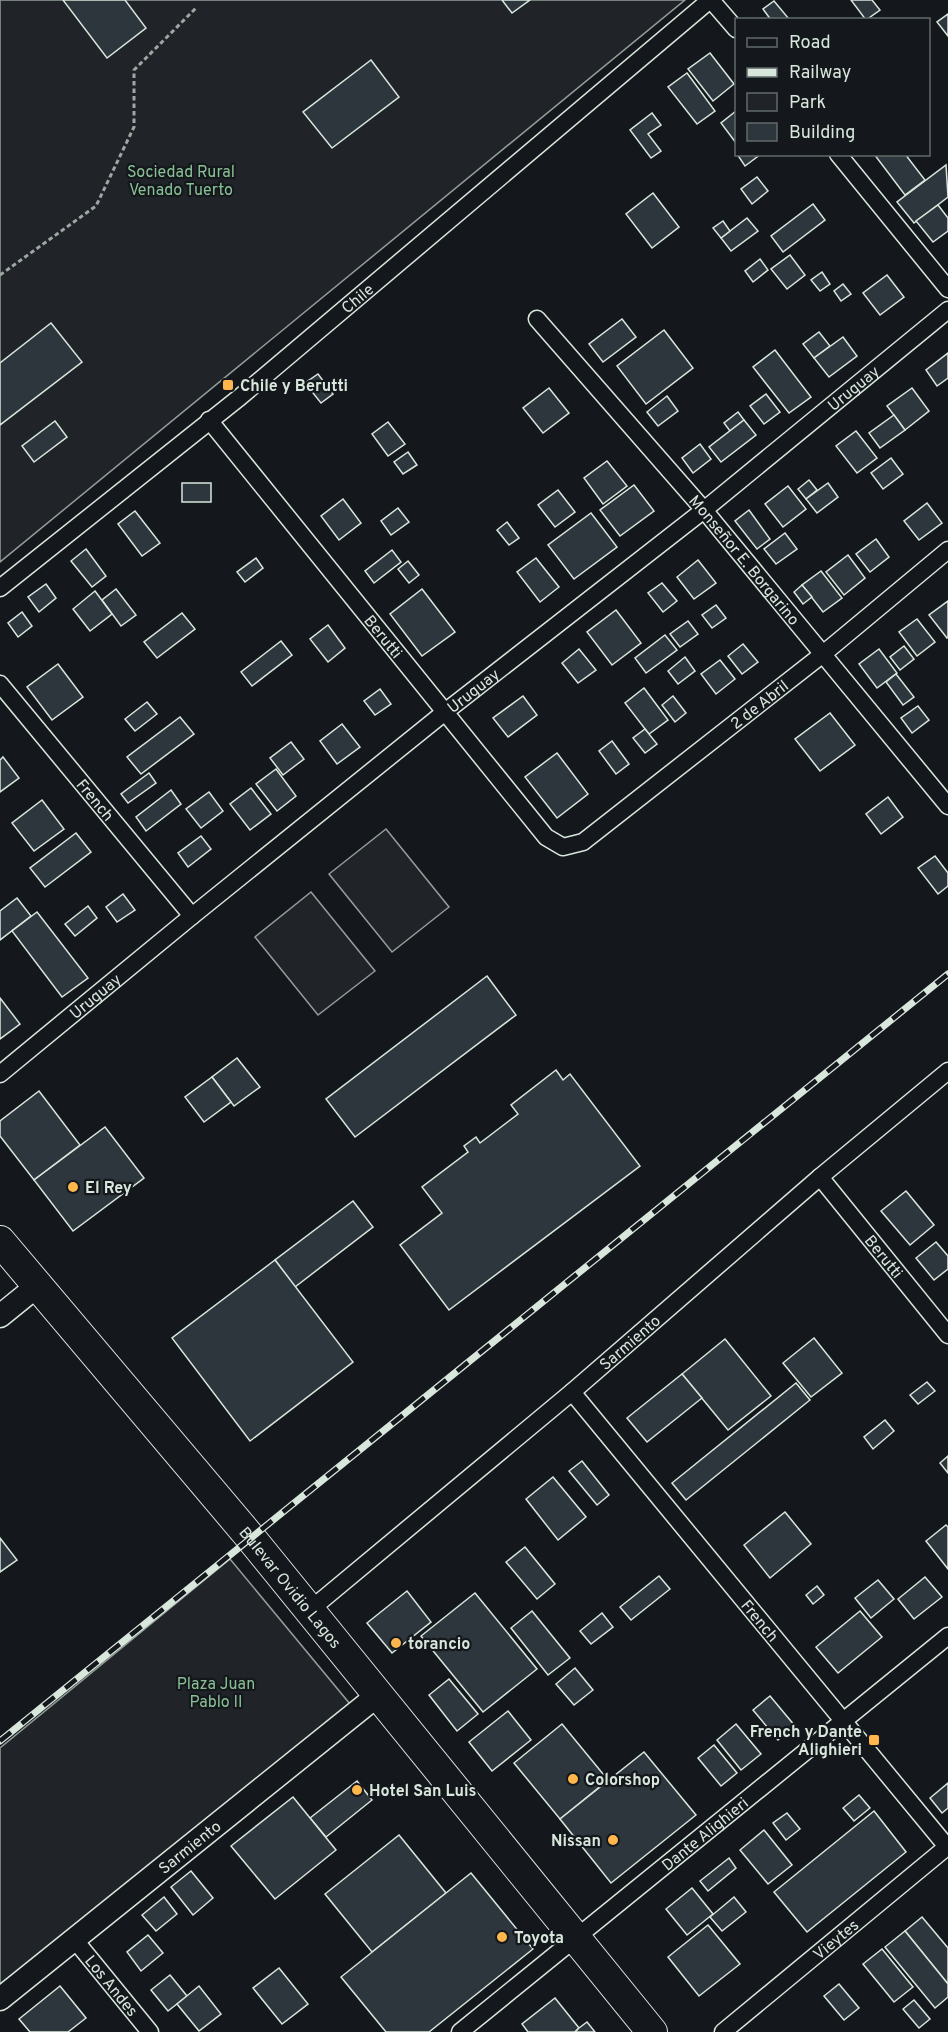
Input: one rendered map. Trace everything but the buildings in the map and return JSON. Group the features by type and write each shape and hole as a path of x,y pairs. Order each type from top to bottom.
{"highway":[{"name":"Bulevar Ovidio Lagos","path":"0,1241 310,1610 652,2032"}],"street":[{"path":"711,0 735,28"},
{"name":"Chile","path":"0,588 210,420 711,0"},
{"path":"840,156 948,289"},
{"name":"Uruguay","path":"0,1074 445,712 704,510 948,310"},
{"name":"Monseñor E. Borgarino","path":"537,319 704,510 948,806"},
{"name":"Berutti","path":"210,420 546,837 563,847"},
{"name":"2 de Abril","path":"563,847 583,842 823,654 948,550"},
{"name":"French","path":"0,684 192,916"},
{"name":"Sarmiento","path":"310,1610 572,1392 820,1177 948,1071"},
{"name":"Berutti","path":"820,1177 948,1335"},
{"path":"0,1316 37,1286"},
{"name":"French","path":"572,1392 948,1847"},
{"name":"Dante Alighieri","path":"460,2032 948,1636"},
{"name":"Sarmiento","path":"0,1999 378,1695"},
{"name":"Vieytes","path":"723,2032 948,1847"},
{"name":"Los Andes","path":"74,1939 150,2032"}],"path":[{"path":"0,275 96,206 134,127 134,70 197,7"}],"green space":[{"name":"Sociedad Rural Venado Tuerto","path":"0,0 685,0 0,562"},
{"path":"386,829 449,907 392,952 329,874"},
{"path":"311,892 375,971 318,1015 255,937"},
{"name":"Plaza Juan Pablo II","path":"230,1559 350,1704 0,1987 0,1748"}],"railway":[{"path":"0,1741 948,974"}],"place":[{"name":"Chile y Berutti","path":"228,385"},
{"name":"El Rey","path":"73,1187"},
{"name":"torancio","path":"396,1643"},
{"name":"French y Dante Alighieri","path":"874,1740"},
{"name":"Colorshop","path":"573,1779"},
{"name":"Hotel San Luis","path":"357,1790"},
{"name":"Nissan","path":"613,1840"},
{"name":"Toyota","path":"502,1937"}]}
